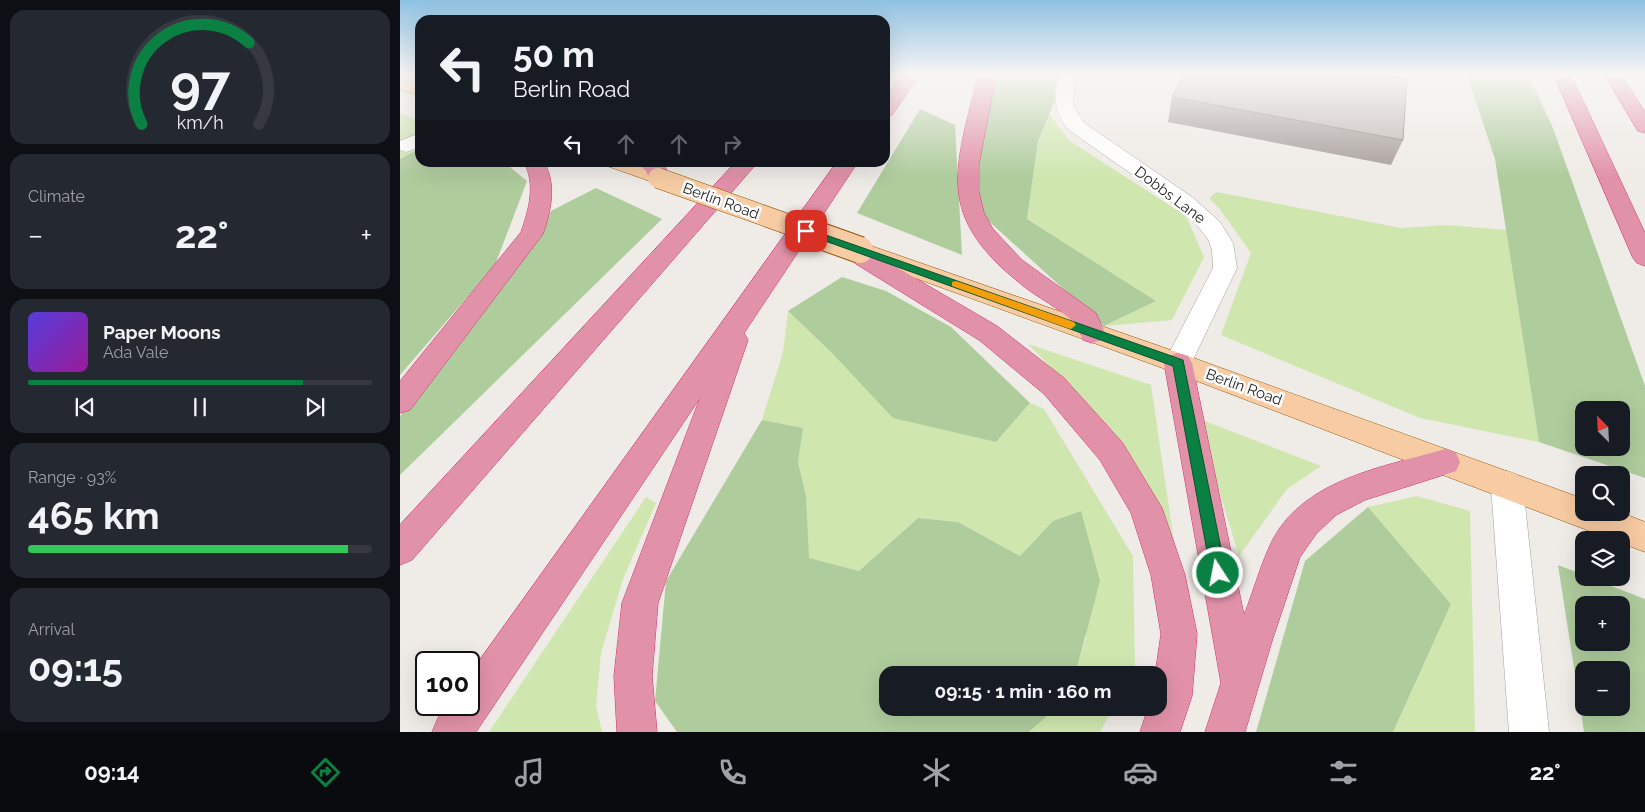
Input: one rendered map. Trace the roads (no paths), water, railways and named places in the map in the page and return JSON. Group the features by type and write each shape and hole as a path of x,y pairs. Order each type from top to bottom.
{"highway":[{"path":"980,109 972,148 968,190 970,206 989,242 1013,266 1087,319 1092,333"},
{"path":"1577,109 1645,258"},
{"path":"1634,109 1645,128"},
{"path":"400,402 532,234 540,209 541,188 535,167"},
{"path":"400,549 743,167"},
{"path":"452,732 844,167"},
{"path":"860,250 864,259 988,333 1054,386 1111,450 1146,508 1168,575 1179,634 1172,696 1160,732"},
{"path":"637,732 633,676 640,603 747,305"},
{"path":"1178,363 1240,688"},
{"path":"1225,732 1253,642 1286,549 1304,523 1325,505 1356,489 1445,462"}],"main road":[{"name":"Berlin Road","path":"638,167 652,170 860,250 1178,363 1645,537"}],"street":[{"name":"Dobbs Lane","path":"1065,109 1070,120 1084,134 1178,197 1207,222 1220,238 1225,252 1225,268 1178,363"},
{"path":"1507,485 1530,732"}]}
